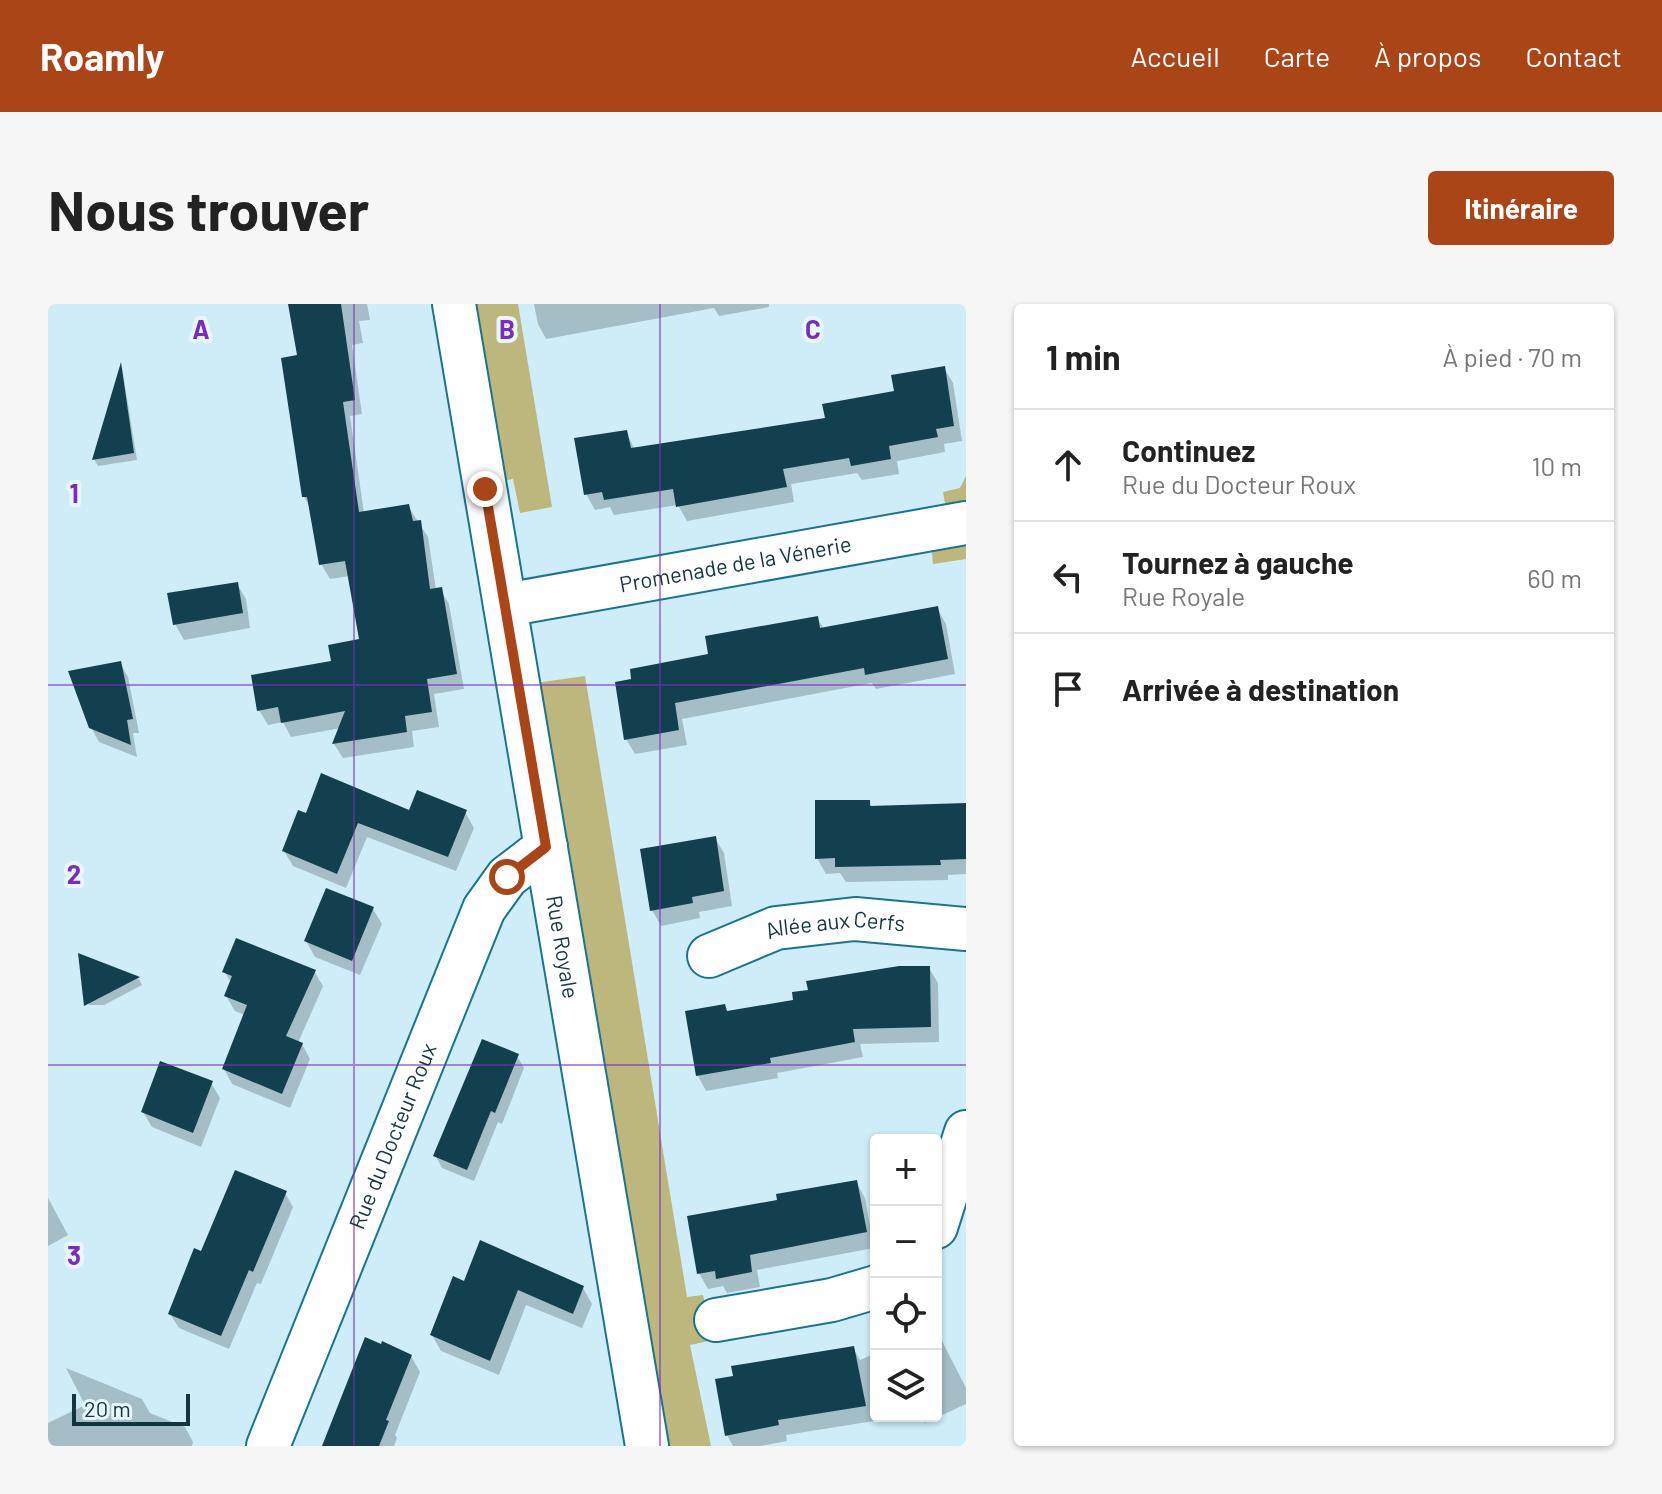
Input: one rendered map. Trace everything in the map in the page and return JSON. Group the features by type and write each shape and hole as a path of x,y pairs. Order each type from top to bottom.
{"street":[{"name":"Rue Royale","path":"454,304 647,1446"},
{"name":"Promenade de la Vénerie","path":"505,605 966,523"},
{"name":"Rue du Docteur Roux","path":"268,1446 484,909 507,877 546,847"},
{"name":"Allée aux Cerfs","path":"709,956 776,928 855,919 966,929"},
{"path":"942,1208 966,1132"},
{"path":"716,1320 832,1300 870,1289"}],"shaded area":[{"path":"469,304 518,304 552,507 520,513 513,479 500,481"},
{"path":"966,476 966,505 946,509 943,492 960,488"},
{"path":"966,542 966,559 933,564 932,553 937,547"},
{"path":"585,676 687,1297 703,1295 713,1340 690,1345 711,1446 665,1446 535,683"}],"building":[{"path":"288,304 341,304 355,400 343,402 359,512 409,504 413,521 421,520 430,589 442,587 457,674 427,679 432,712 405,716 407,732 332,744 345,711 281,723 278,707 257,711 251,675 331,661 328,645 359,639 345,561 319,565 307,497 302,497 281,358 297,355"},
{"path":"121,362 134,453 92,460"},
{"path":"945,366 954,426 936,429 938,437 889,446 891,459 851,466 849,458 783,469 787,487 676,507 673,489 604,500 602,492 584,495 574,438 627,430 631,448 825,418 822,404 894,391 891,375"},
{"path":"238,582 243,613 173,625 167,593"},
{"path":"938,606 948,659 865,675 864,668 675,703 679,730 624,740 615,682 631,679 630,669 708,654 705,636 818,616 820,628"},
{"path":"121,661 133,719 127,720 131,745 89,728 68,671"},
{"path":"321,773 409,810 417,790 467,810 448,857 358,823 337,874 282,851 298,810 306,813"},
{"path":"815,800 870,800 870,806 966,803 966,859 940,860 941,865 835,867 835,858 815,859"},
{"path":"716,836 724,891 692,897 693,903 650,911 640,849"},
{"path":"326,888 374,907 352,961 304,941"},
{"path":"236,938 316,970 286,1036 303,1043 282,1094 222,1069 247,1005 224,996 232,976 222,972"},
{"path":"78,953 140,977 84,1006"},
{"path":"899,966 930,966 931,1027 853,1029 855,1042 770,1058 771,1063 696,1076 685,1011 725,1004 727,1011 793,1000 792,992 808,990 806,981"},
{"path":"482,1039 519,1054 467,1170 433,1156"},
{"path":"160,1061 213,1081 193,1133 141,1112"},
{"path":"235,1170 287,1191 253,1272 249,1270 221,1336 168,1314 194,1248 201,1251"},
{"path":"857,1180 867,1232 750,1255 752,1272 716,1279 715,1271 697,1274 687,1216 777,1200 776,1194"},
{"path":"480,1240 584,1286 573,1314 518,1290 490,1361 430,1335 453,1276 464,1281"},
{"path":"365,1337 412,1355 386,1420 389,1421 379,1446 322,1446"},
{"path":"854,1346 866,1406 778,1420 779,1425 725,1436 715,1379 733,1376 731,1366"}],"route":[{"path":"485,489 546,847 507,877"}]}
